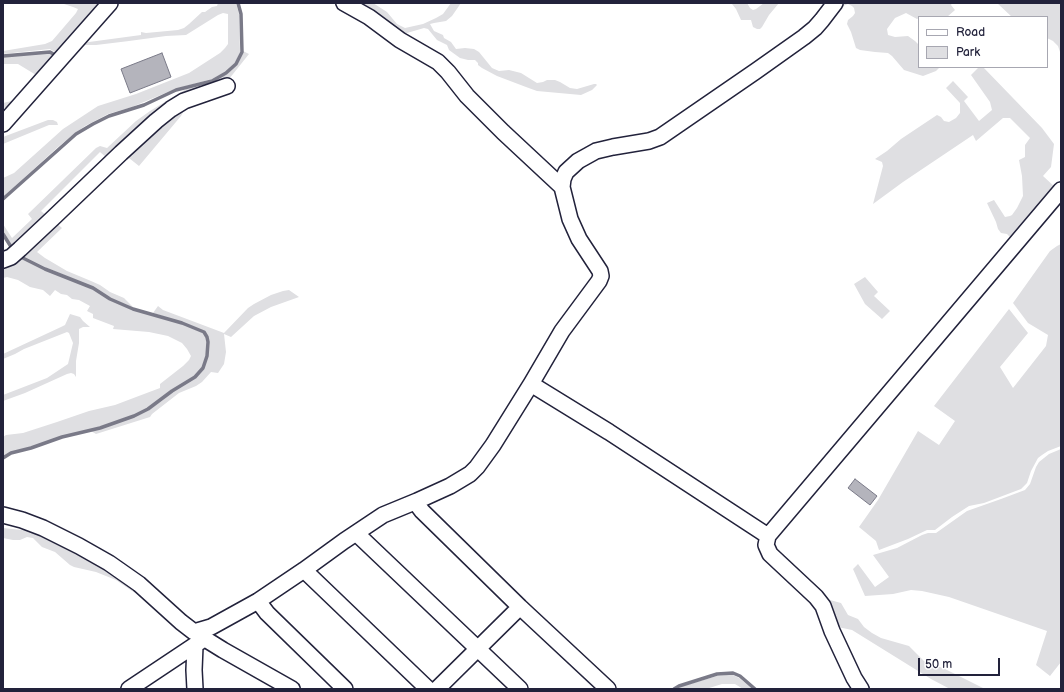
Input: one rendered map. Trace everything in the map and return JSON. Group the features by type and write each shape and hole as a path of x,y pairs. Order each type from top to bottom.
{"street":[{"path":"3,124 110,3"},
{"path":"344,3 369,17 400,40 438,62 503,132 562,187"},
{"path":"129,689 211,628 258,601 369,523 450,486 470,474 493,445 562,331 596,287 601,276 598,266 579,239 570,220 562,187 566,172 578,161 596,151 649,141 660,137 756,71 815,28 836,3"},
{"path":"3,260 11,257 20,249 121,152 171,109 184,102 227,86"},
{"path":"861,689 854,678 832,631 823,606 811,592 770,554 766,545 768,536 1060,190"},
{"path":"531,384 609,432 768,536"},
{"path":"417,502 418,507 422,512 608,689"},
{"path":"3,515 43,528 109,563 139,584 198,639 292,689"},
{"path":"356,533 520,689"},
{"path":"304,570 428,689"},
{"path":"258,601 267,613 345,689"},
{"path":"437,689 520,606"},
{"path":"195,689 194,670 198,639"}],"green space":[{"path":"61,3 105,3 3,121 3,117 12,107 3,108 3,103 16,100 36,75 18,64 3,64 3,57 49,53 56,56 56,53 50,49 3,54 3,51 45,44 52,41 78,9"},
{"path":"113,3 119,3 93,35 86,41 89,42 141,35 141,32 146,33 178,30 184,28 202,12 217,6 218,3 236,3 239,14 240,52 234,65 227,71 212,79 175,89 132,107 108,114 85,126 58,147 3,197 3,178 14,173 63,129 98,106 136,94 189,73 220,53 228,44 228,14 223,13 186,35 85,45 3,133 3,128"},
{"path":"348,3 373,3 387,12 397,24 405,28 423,24 436,18 443,14 451,3 461,3 452,16 446,21 430,24 434,31 443,35 444,38 451,42 456,49 474,49 479,52 492,68 499,71 509,70 521,73 537,83 547,80 555,80 570,88 577,89 594,84 597,85 592,90 581,95 537,91 497,76 482,68 475,60 460,58 449,50 447,45 437,40 428,29 424,28 401,36"},
{"path":"730,3 747,3 753,10 764,3 779,3 769,15 762,27 757,29 753,27 751,20 741,20 736,9"},
{"path":"837,3 952,3 951,5 955,10 948,16 918,16 917,19 906,13 895,18 887,29 888,35 895,37 908,36 918,44 918,68 939,68 936,71 923,76 904,70 888,53 860,50 856,48 847,24 848,20 855,13 854,8 848,4 840,7 807,43 793,55 761,75 741,91 722,101"},
{"path":"997,3 1061,3 1061,55 1058,46 1048,38 1048,16 1011,16"},
{"path":"243,51 249,54 225,84 190,96 108,159 100,152 41,211 48,217 15,250 3,232 3,224 12,238 32,219 28,214 96,148 100,146 107,148 136,121 186,89 212,83 227,74 238,63"},
{"path":"978,68 984,68 1042,128 1054,144 1051,167 1043,176 1056,188 1013,240 1007,234 1001,233 998,229 987,203 994,200 1005,217 1012,215 1023,196 1022,176 1019,160 1025,157 1025,145 1030,138 1010,118 1003,118 976,141 973,135 873,204 883,166 882,162 875,159 901,139 937,115 944,121 949,122 956,118 960,113 960,103 946,88 953,81 968,97 964,101 979,121 992,110 990,102 971,75"},
{"path":"188,103 181,116 139,166 124,154"},
{"path":"48,120 57,122 58,125 49,125 3,144 3,137"},
{"path":"54,221 62,228 37,252 67,271 100,285 110,292 124,298 134,308 111,298 93,287 45,267 19,254"},
{"path":"1061,244 1061,446 1048,451 1038,458 1027,483 1021,489 984,503 969,506 935,530 927,530 879,550 876,541 859,527 878,500 918,431 939,445 955,421 934,406 1009,309 1028,333 1000,367 1013,388 1046,346 1048,335 1028,323 1013,303 1050,251"},
{"path":"18,256 44,269 93,288 110,300 133,310 182,323 203,333 207,342 206,356 202,367 194,377 171,390 148,408 134,415 99,427 11,452 3,457 3,437 6,435 23,433 89,411 115,405 160,388 160,384 183,366 191,356 182,343 168,336 149,332 113,329 114,326 93,318 93,314 87,311 90,306 79,300 72,299 55,290 50,296 43,290 30,287 18,280 7,277 3,278 3,265"},
{"path":"865,277 878,292 874,296 890,311 882,319 865,304 854,284"},
{"path":"289,290 299,297 271,307 254,316 231,337 224,334 226,352 224,364 218,373 211,372 202,382 179,393 150,417 96,434 91,431 134,417 149,410 163,400 172,391 195,378 204,368 208,356 209,342 204,331 153,313 158,306 163,310 224,333 248,308 254,304 271,295"},
{"path":"70,314 80,317 90,327 83,327 79,329 76,377 71,373 67,374 3,401 3,395 47,378 68,364 73,343 69,333 67,332 3,359 3,354 65,325"},
{"path":"1061,449 1061,662 1050,676 1036,665 1047,631 949,597 922,591 911,590 893,594 865,596 853,569 858,564 875,587 889,577 873,555 897,548 922,535 936,533 967,511 1025,490 1030,484 1039,462 1049,454"},
{"path":"27,527 80,551 144,593 132,591 116,580 96,572 74,567 55,552 42,547 33,538 27,537 20,540 13,540 3,538 3,528 22,530"},
{"path":"830,600 841,603 848,615 858,619 864,627 872,633 881,638 909,646 924,661 945,669 985,689 950,689 931,679 852,630 833,626 825,606"},
{"path":"733,675 739,678 753,689 743,689 735,684 722,684 706,689 678,689 680,687 717,676"}],"shaded area":[{"path":"162,53 171,77 130,93 121,69"},
{"path":"855,479 877,496 870,505 848,488"}],"waterway":[{"path":"3,199 76,134 93,124 109,116 144,105 176,90 212,81 226,73 236,64 242,52 241,14 238,3"},
{"path":"3,56 50,52 55,55"},
{"path":"3,234 13,250"},
{"path":"3,458 11,453 31,448 62,437 100,428 134,416 148,409 172,391 195,377 203,368 207,356 208,342 204,332 182,323 133,309 110,299 93,288 45,269 19,256"},
{"path":"674,689 717,674 733,673 740,676 755,689"}]}
